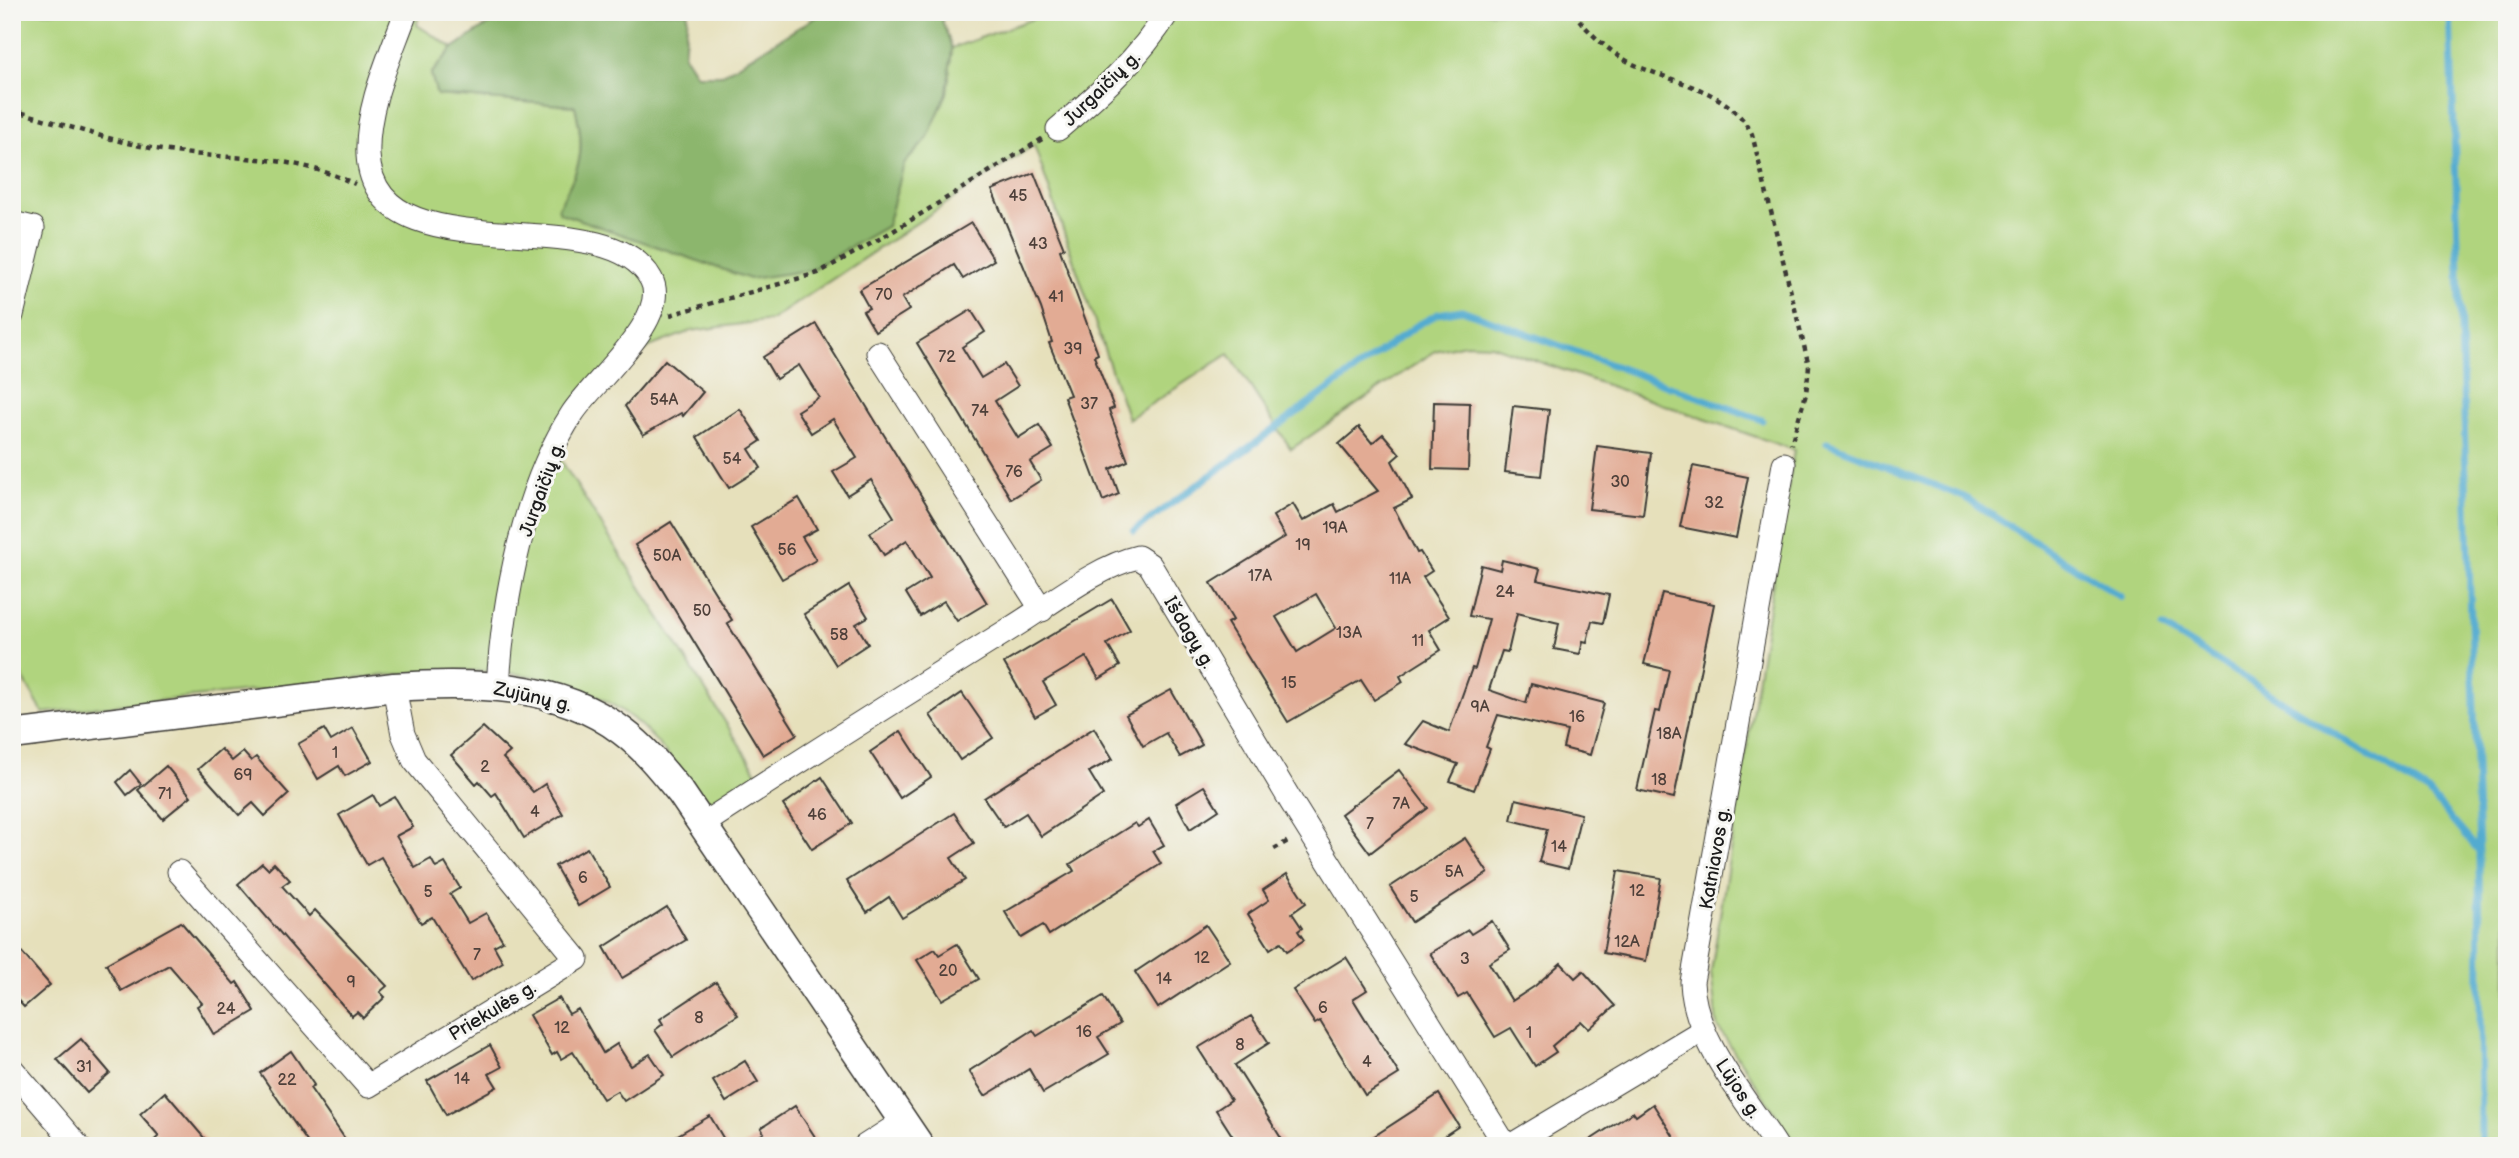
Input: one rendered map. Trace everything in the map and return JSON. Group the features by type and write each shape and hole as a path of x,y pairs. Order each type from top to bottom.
{"main road":[{"name":"Zujūnų g.","path":"12,735 394,687 449,684 498,687 545,695 582,708 621,730 653,758 703,824 920,1146"}],"street":[{"path":"407,12 379,84 368,155 374,180 388,200 402,213 428,222 508,236 578,238 608,247 637,262 651,280 655,298 649,320"},
{"name":"Jurgaičių g.","path":"1058,129 1107,88 1153,35 1167,12"},
{"path":"12,223 33,228 12,315"},
{"name":"Jurgaičių g.","path":"498,687 507,594 549,456 588,390 649,320"},
{"path":"878,353 1042,610"},
{"name":"Katniavos g.","path":"1702,1031 1693,1006 1692,982 1784,464"},
{"name":"Išdagų g.","path":"703,824 833,739 1042,610 1122,561 1138,557 1150,565 1292,803 1508,1146"},
{"name":"Priekulės g.","path":"178,872 368,1086 577,959 414,760 403,734 394,687"},
{"path":"1508,1146 1702,1031"},
{"name":"Lūjos g.","path":"1702,1031 1776,1146"},
{"path":"12,1069 78,1146"},
{"path":"865,1146 904,1121"}],"path":[{"path":"1573,12 1587,30 1628,62 1733,107 1752,134 1809,366 1806,394 1784,464"},
{"path":"12,110 161,150 273,159 307,165 388,200"},
{"path":"649,320 818,273 890,233 1058,129"}],"green space":[{"path":"12,12 419,12 417,25 453,48 431,74 437,95 575,106 581,148 572,181 558,208 887,226 904,164 927,139 947,93 952,48 1052,12 2507,12 2507,1146 1797,1146 1717,1026 1711,972 1794,450 1491,345 1465,344 1435,351 1291,449 1229,354 1128,419 1034,145 771,320 691,331 649,347 609,382 578,418 557,454 761,779 709,815 670,758 635,720 583,690 543,678 499,672 409,673 43,713 12,659"},
{"path":"507,12 688,12 684,55 697,75 721,75 824,12 939,12 952,48 947,93 927,139 904,164 887,226 810,270 750,279 560,213 558,208 572,181 581,148 575,106 437,95 431,74 453,48"}],"building":[{"path":"1034,173 1064,248 1060,250 1098,354 1094,356 1114,408 1109,410 1128,461 1110,469 1119,494 1103,501 1064,397 1070,395 1049,343 1052,342 1041,308 992,190"},
{"path":"971,223 994,260 963,279 954,265 902,298 909,310 875,331 863,311 869,308 859,290"},
{"path":"971,310 985,332 962,347 981,378 1004,364 1018,386 995,401 1018,438 1039,425 1053,448 1030,462 1041,480 1011,499 917,343"},
{"path":"816,324 987,603 957,621 944,601 920,616 906,593 930,578 907,540 884,555 870,533 894,517 871,480 847,495 833,472 857,458 833,419 811,433 797,411 819,397 799,365 776,379 763,357"},
{"path":"665,360 703,392 683,416 681,413 643,435 625,406"},
{"path":"1434,402 1470,403 1468,470 1432,469"},
{"path":"1513,406 1549,410 1541,476 1505,472"},
{"path":"740,409 761,441 749,449 761,468 729,488 697,437"},
{"path":"1359,427 1372,443 1383,434 1400,454 1392,461 1412,499 1394,508 1417,553 1420,552 1432,571 1423,577 1449,617 1429,630 1441,650 1400,676 1403,682 1374,700 1361,680 1288,722 1227,623 1233,620 1211,583 1285,537 1273,516 1293,504 1303,521 1334,504 1338,512 1378,491 1339,444","holes":["1316,594 1336,628 1297,652 1276,617"]},
{"path":"1597,446 1651,453 1643,515 1589,509"},
{"path":"1693,466 1748,477 1736,538 1680,527"},
{"path":"799,498 817,529 802,537 816,560 782,579 751,527"},
{"path":"671,522 732,620 727,623 797,734 763,755 635,545"},
{"path":"1502,560 1540,569 1537,580 1609,595 1603,623 1592,621 1587,642 1583,641 1580,654 1554,649 1559,623 1517,613 1508,652 1502,651 1489,690 1526,703 1531,684 1604,703 1590,755 1563,748 1567,731 1498,715 1486,747 1490,749 1474,790 1450,781 1458,764 1405,744 1423,721 1449,732 1472,668 1475,669 1489,619 1469,616 1481,565 1500,570"},
{"path":"849,586 868,617 856,624 868,644 836,665 804,614"},
{"path":"1662,593 1714,604 1674,798 1637,790 1655,711 1660,712 1669,670 1644,664"},
{"path":"1112,599 1130,630 1107,644 1120,666 1099,679 1086,657 1043,682 1056,705 1035,717 1004,663"},
{"path":"1171,690 1202,745 1180,757 1166,733 1143,746 1126,715"},
{"path":"962,693 993,738 960,760 930,715"},
{"path":"483,727 510,752 503,758 533,792 545,784 563,814 524,838 496,793 492,796 479,781 476,784 451,755"},
{"path":"353,728 372,761 345,776 339,766 318,779 298,744 324,729 331,741"},
{"path":"1094,728 1113,759 1089,772 1103,795 1041,836 1026,813 1004,827 984,798"},
{"path":"901,731 931,777 900,798 870,752"},
{"path":"221,749 232,761 243,752 251,761 256,757 289,794 265,816 253,803 239,815 198,769"},
{"path":"166,766 191,796 163,819 138,790"},
{"path":"130,770 141,784 127,795 117,782"},
{"path":"1399,770 1428,808 1370,853 1341,814"},
{"path":"822,777 852,823 812,849 783,805"},
{"path":"1204,786 1219,810 1190,829 1176,803"},
{"path":"373,795 379,806 395,797 413,827 396,836 415,868 431,859 436,868 445,863 460,888 450,894 468,923 486,913 503,941 494,946 503,962 471,981 432,917 421,923 381,857 367,865 339,815"},
{"path":"1516,799 1581,814 1568,869 1539,862 1547,829 1511,820"},
{"path":"954,813 974,843 951,858 965,880 902,918 889,897 867,912 847,881"},
{"path":"1149,820 1164,845 1153,851 1161,864 1049,935 1043,925 1021,938 1005,912 1074,871 1070,864 1135,823 1138,827"},
{"path":"1465,838 1488,873 1412,922 1390,887"},
{"path":"587,848 610,887 578,906 555,866"},
{"path":"262,863 268,869 274,863 290,880 282,886 309,916 315,910 387,986 380,992 385,997 363,1018 357,1012 352,1016 238,884"},
{"path":"1618,871 1661,878 1646,961 1603,953"},
{"path":"1287,874 1306,903 1292,913 1302,928 1298,931 1304,940 1287,951 1281,942 1270,949 1248,914 1269,900 1263,890"},
{"path":"667,907 686,940 622,978 604,947"},
{"path":"1492,921 1510,950 1489,963 1512,1001 1535,986 1561,963 1575,978 1583,971 1615,1006 1589,1029 1581,1021 1552,1046 1556,1052 1535,1066 1511,1028 1495,1037 1467,993 1458,998 1430,953 1468,930 1471,934"},
{"path":"181,922 234,984 237,982 255,1011 214,1035 197,1006 202,1003 169,965 121,991 106,964"},
{"path":"1206,925 1230,961 1158,1008 1135,972"},
{"path":"12,941 50,985 24,1007 12,994"},
{"path":"957,944 979,979 942,1000 917,960 935,949 939,955"},
{"path":"1346,957 1367,990 1353,999 1399,1074 1365,1095 1320,1021 1315,1024 1293,990"},
{"path":"716,982 738,1015 673,1057 655,1030 663,1024 660,1019"},
{"path":"1103,996 1120,1024 1098,1037 1109,1054 1043,1093 1029,1069 985,1096 969,1071 1033,1030 1037,1036"},
{"path":"559,998 569,1014 578,1009 603,1053 617,1044 631,1066 650,1054 664,1075 624,1101 617,1091 603,1099 573,1052 561,1059 557,1052 552,1055 529,1015"},
{"path":"1251,1016 1269,1043 1235,1065 1286,1146 1239,1146 1216,1110 1231,1100 1198,1048"},
{"path":"81,1039 110,1073 87,1093 57,1059"},
{"path":"490,1045 502,1067 489,1074 497,1087 446,1115 427,1081"},
{"path":"291,1051 314,1085 310,1088 350,1146 310,1146 260,1073"},
{"path":"745,1061 758,1082 726,1102 713,1081"},
{"path":"165,1092 211,1146 148,1146 159,1136 140,1114"},
{"path":"1439,1094 1459,1126 1429,1146 1359,1146"},
{"path":"1653,1104 1675,1139 1664,1146 1581,1146 1633,1112 1636,1116"},
{"path":"795,1106 821,1146 743,1146 764,1133 761,1128"},
{"path":"710,1116 728,1146 659,1146"}],"waterway":[{"path":"2450,12 2479,851 2481,1146"},
{"path":"1134,531 1416,326 1438,314 1462,310 1762,420"},
{"path":"1827,443 1964,497 2121,597"},
{"path":"2163,627 2429,793 2479,851"}]}
